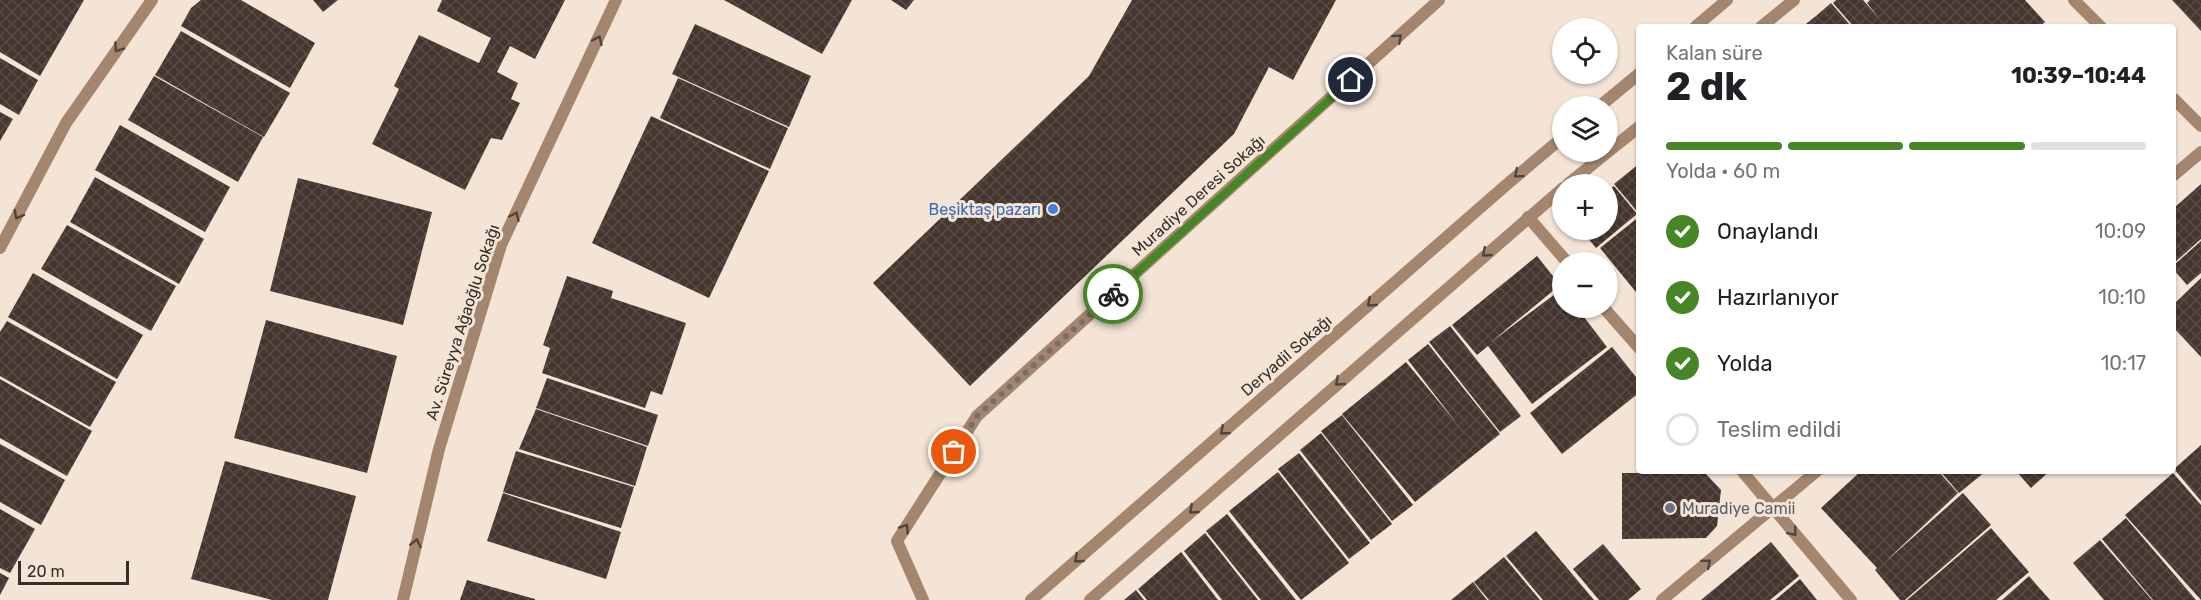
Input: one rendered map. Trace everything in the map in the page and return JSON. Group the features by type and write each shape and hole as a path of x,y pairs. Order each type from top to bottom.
{"street":[{"path":"0,248 66,123 152,0"},
{"name":"Av. Süreyya Ağaoğlu Sokağı","path":"403,600 439,449 501,245 616,0"},
{"name":"Muradiye Deresi Sokağı","path":"923,600 897,541 977,416 1439,0"},
{"path":"1699,24 1727,0"},
{"path":"1765,24 1794,0"},
{"path":"2074,0 2098,24"},
{"path":"1612,96 1636,76"},
{"path":"2176,101 2201,126"},
{"path":"1580,174 1636,129"},
{"name":"Deryadil Sokağı","path":"1031,600 1552,146"},
{"path":"2176,173 2201,152"},
{"path":"1090,600 1552,197"},
{"path":"1528,217 1558,252"},
{"path":"1613,318 1636,344"},
{"path":"1745,474 1851,600"},
{"path":"1662,600 1813,474"}],"building":[{"path":"0,0 84,0 40,76 0,52"},
{"path":"201,0 241,0 315,43 290,88 181,26 191,8"},
{"path":"313,0 338,0 323,12"},
{"path":"442,0 565,0 535,59 510,46 497,72 518,83 511,99 520,103 502,140 491,138 465,190 372,144 399,89 394,86 419,35 479,63 491,38 437,11"},
{"path":"724,0 852,0 822,54"},
{"path":"891,0 914,0 906,10"},
{"name":"Beşiktaş pazarı","path":"1132,0 1336,0 1293,80 1269,67 1234,134 970,386 873,283 1089,76"},
{"path":"1836,0 1863,0 1879,18 1867,3 1870,0 2025,0 2045,22 2043,24 1851,24 1833,3"},
{"path":"2172,0 2201,0 2201,31"},
{"path":"1831,3 1849,24 1806,24"},
{"path":"695,24 811,76 789,127 672,74"},
{"path":"181,31 290,93 264,137 155,75"},
{"path":"0,58 38,80 19,115 0,104"},
{"path":"154,76 263,137 238,182 128,120"},
{"path":"678,78 788,128 770,169 660,118"},
{"path":"0,112 13,119 0,141"},
{"path":"651,116 769,171 709,298 592,243"},
{"path":"120,125 230,187 205,232 95,170"},
{"path":"1636,166 1636,210 1618,189 1618,181"},
{"path":"95,177 204,239 179,284 70,222"},
{"path":"298,178 432,212 403,325 270,291"},
{"path":"2201,184 2201,239 2176,261 2176,206"},
{"path":"1618,191 1636,213 1618,230"},
{"path":"1636,219 1636,292 1618,270 1618,252 1603,252 1600,248 1610,240 1618,240 1618,234"},
{"path":"67,225 176,286 151,331 41,269"},
{"path":"1589,240 1606,240 1596,248"},
{"path":"2201,241 2201,273 2187,285 2176,272 2176,263"},
{"path":"1537,256 1552,275 1552,292 1491,342 1552,296 1552,318 1585,318 1607,347 1532,404 1488,346 1477,355 1452,325"},
{"path":"33,273 143,335 117,379 8,317"},
{"path":"567,276 613,291 611,298 686,323 662,395 651,391 645,408 542,373 550,348 543,345"},
{"path":"2201,278 2201,357 2176,330 2176,302"},
{"path":"266,320 397,356 367,473 234,438"},
{"path":"7,321 116,382 90,427 0,376 0,332"},
{"path":"1450,326 1521,416 1500,432 1429,342"},
{"path":"1428,344 1500,434 1415,502 1342,414 1406,362 1458,425 1408,360"},
{"path":"1612,347 1636,377 1636,395 1562,454 1530,413"},
{"path":"547,378 658,415 648,446 536,408"},
{"path":"0,379 92,431 67,476 0,438"},
{"path":"536,409 647,447 635,486 519,449"},
{"path":"1342,415 1413,505 1392,521 1321,431"},
{"path":"1321,433 1392,524 1371,540 1300,450"},
{"path":"0,444 65,480 41,525 0,502"},
{"path":"2201,445 2201,501 2176,471 2176,467"},
{"path":"516,451 634,487 621,528 503,492"},
{"path":"1299,453 1370,543 1349,559 1278,469"},
{"path":"225,461 356,496 328,600 272,600 191,579"},
{"path":"1278,472 1349,563 1301,600 1229,511"},
{"name":"Muradiye Camii","path":"1622,473 1706,474 1721,490 1717,526 1706,538 1622,539"},
{"path":"1858,474 1941,474 1958,493 1884,563 1963,493 1991,525 1905,600 1900,600 1875,570 1877,568 1821,508"},
{"path":"1943,474 1982,474 1959,493"},
{"path":"2019,474 2047,474 2031,488"},
{"path":"2174,474 2201,505 2201,600 2125,515"},
{"path":"503,493 621,532 606,579 487,541"},
{"path":"0,509 35,529 10,573 0,568"},
{"path":"1227,514 1296,600 1261,600 1206,531"},
{"path":"2126,518 2196,600 2153,600 2102,539"},
{"path":"1991,528 2029,572 1996,600 1907,600"},
{"path":"1536,531 1594,600 1543,600 1506,556"},
{"path":"1205,533 1258,600 1222,600 1184,551"},
{"path":"2100,540 2152,600 2104,600 2073,563"},
{"path":"1771,542 1799,576 1770,600 1701,600"},
{"path":"1603,544 1641,589 1628,600 1599,600 1573,569"},
{"path":"1181,552 1218,600 1147,600 1138,589"},
{"path":"1504,557 1540,600 1489,600 1474,582"},
{"path":"0,573 9,578 0,595"},
{"path":"2029,576 2050,600 2002,600"},
{"path":"1800,579 1817,600 1775,600"},
{"path":"467,580 535,599 535,600 460,600"},
{"path":"1473,582 1487,600 1451,600"},
{"path":"1136,590 1144,600 1124,600"}],"way so far":[{"path":"954,452 977,416 1113,294"}],"place":[{"name":"Beşiktaş pazarı","path":"1053,209"},
{"name":"Muradiye Camii","path":"1670,508"}],"route":[{"path":"1113,294 1351,80"}]}
